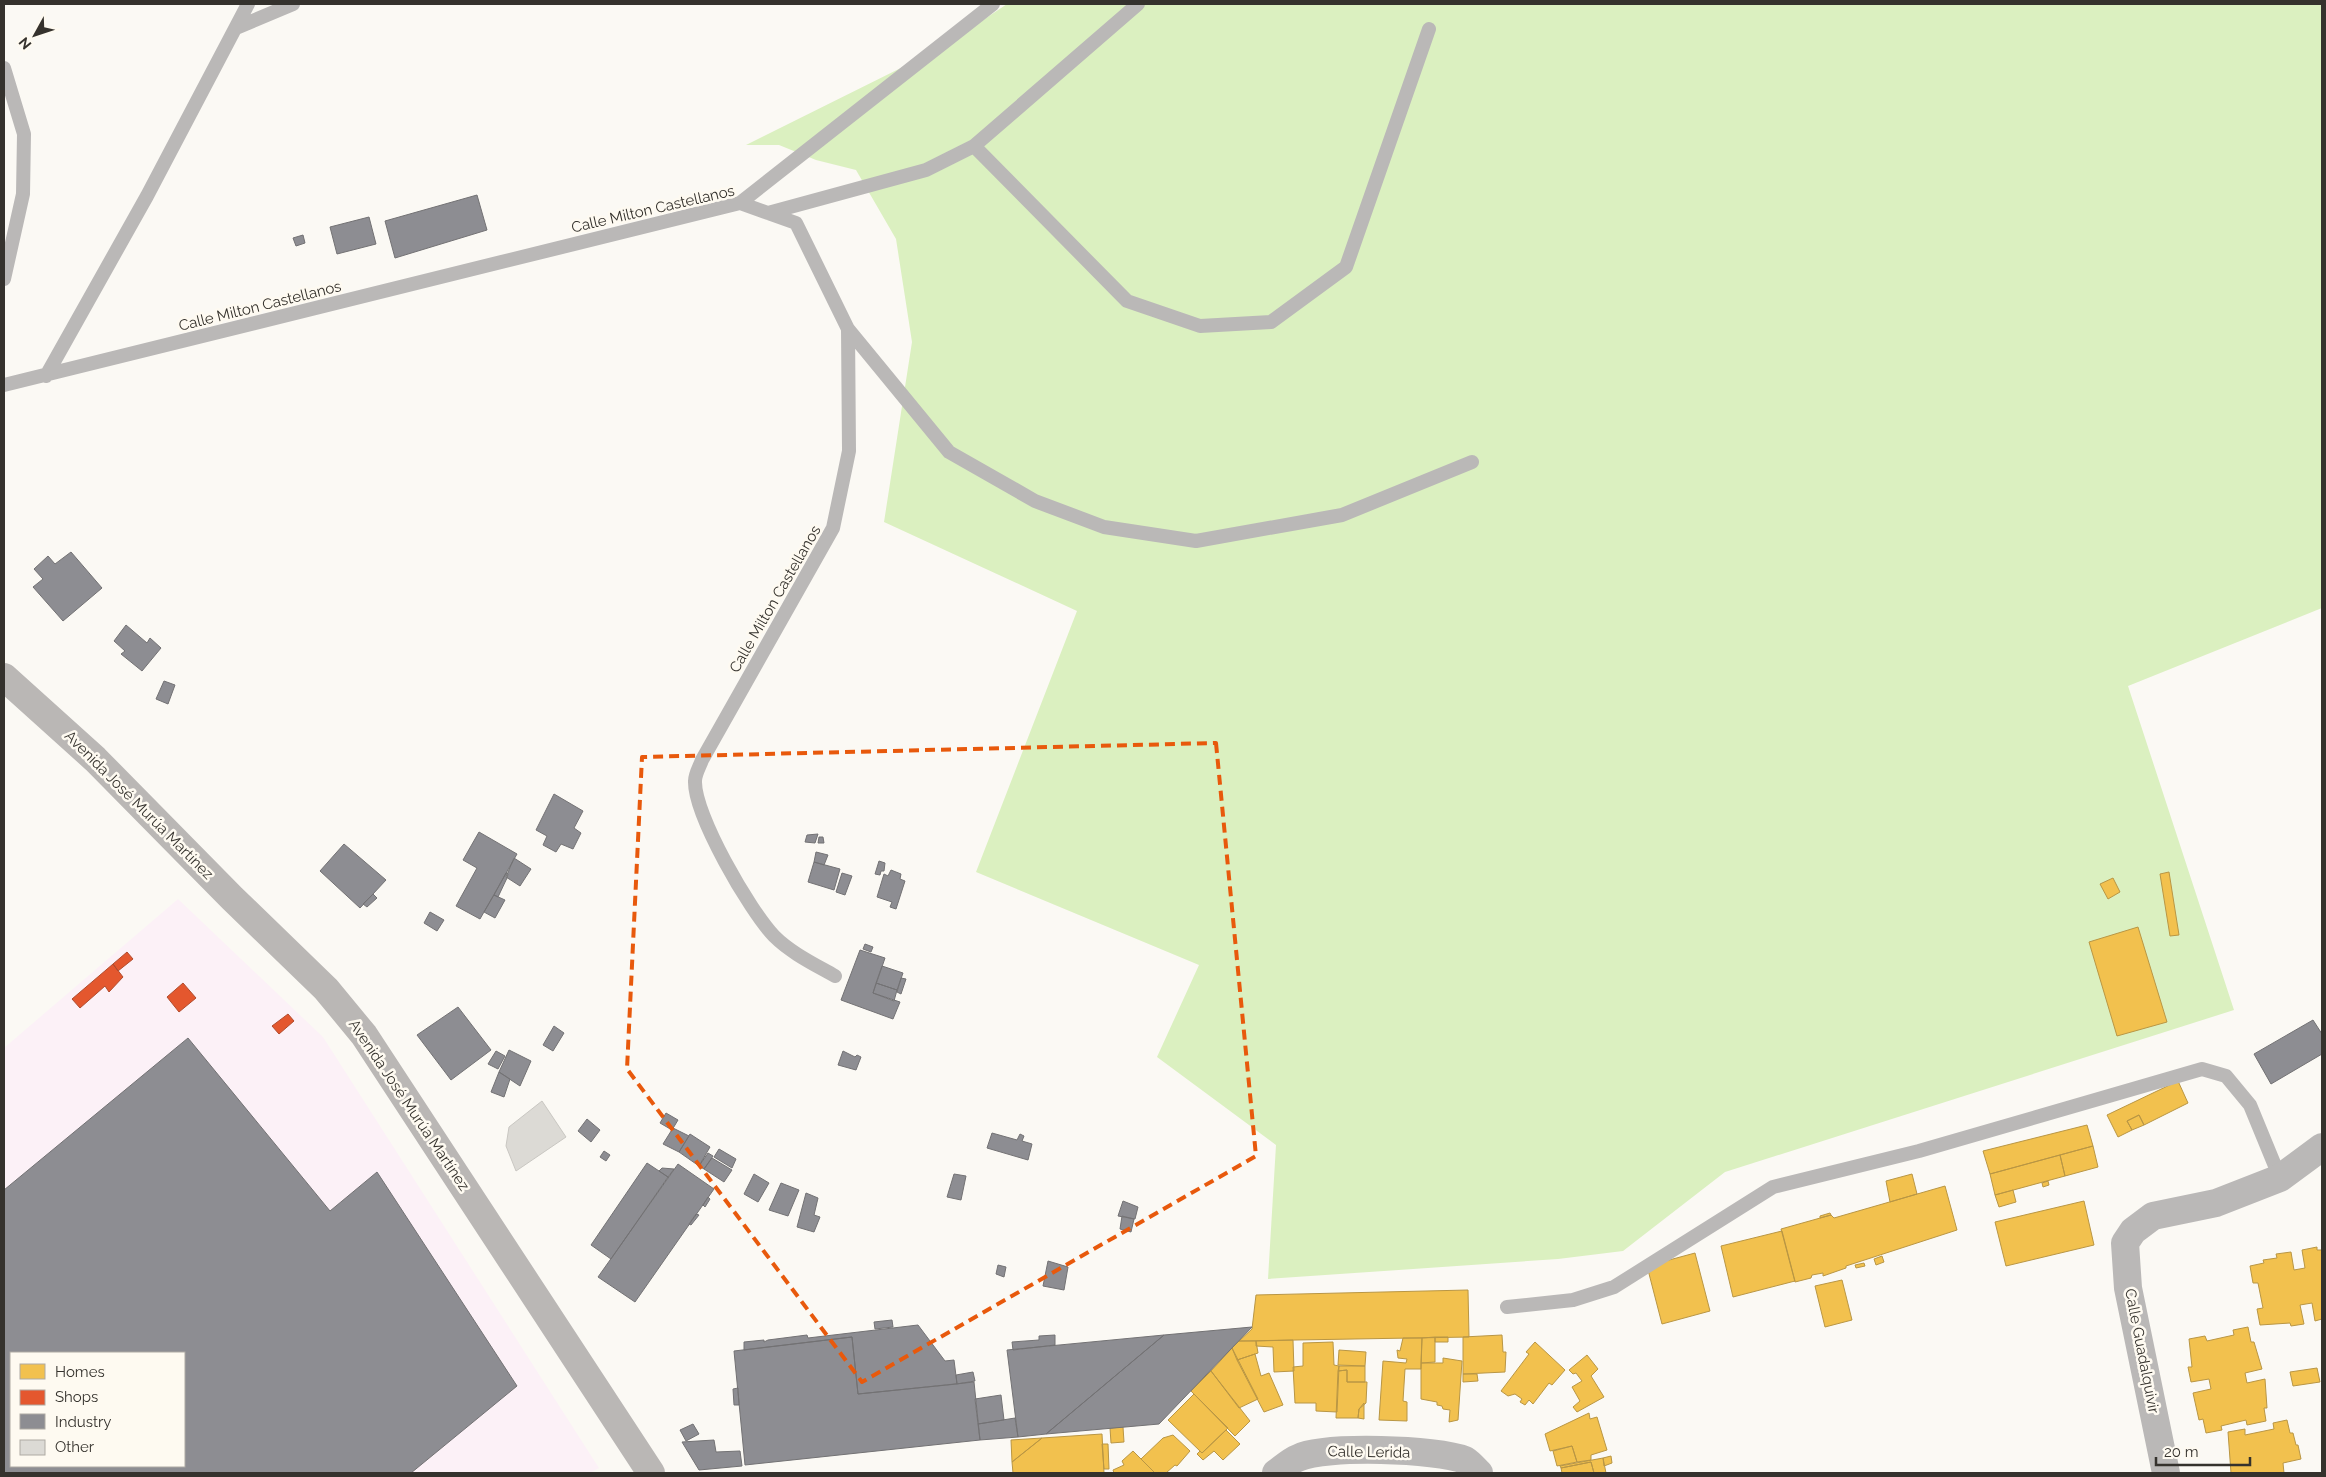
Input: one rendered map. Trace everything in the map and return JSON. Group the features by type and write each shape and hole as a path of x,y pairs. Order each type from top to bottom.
{"main road":[{"name":"Avenida José Murúa Martínez","path":"4,677 96,759 232,898 326,989 358,1027 406,1096 651,1473"}],"street":[{"path":"2280,1178 2322,1146"},
{"name":"Calle Guadalquivir","path":"2166,1473 2128,1288 2125,1243 2133,1231 2153,1216 2216,1203 2280,1178"},
{"name":"Calle Lerida","path":"1276,1473 1298,1458 1322,1452 1399,1451 1449,1456 1473,1467"}],"lane":[{"path":"46,376 147,196 248,4"},
{"path":"236,28 293,4"},
{"path":"740,203 993,4"},
{"path":"768,213 926,170 974,146 1138,4"},
{"path":"974,146 1127,301 1200,326 1271,322 1346,267 1429,29"},
{"path":"4,68 24,134 23,194 4,279"},
{"name":"Calle Milton Castellanos","path":"4,386 740,203 796,223 848,329 849,451 833,528 702,760 695,780 698,802 720,851 755,914 775,938 804,959 835,976"},
{"path":"848,329 949,452 1035,502 1104,527 1196,541 1342,515 1472,462"},
{"path":"1507,1307 1573,1300 1614,1287 1773,1187 1919,1151 2202,1069 2226,1076 2250,1104 2280,1178"}],"highlighted area":[{"path":"1216,743 1256,1156 862,1382 627,1069 642,757"}],"shaded area":[{"path":"178,899 323,1037 599,1468 590,1473 4,1473 4,1048"}],"green space":[{"path":"1007,4 2322,4 2322,608 2128,686 2234,1010 1725,1172 1623,1251 1558,1259 1268,1279 1276,1145 1157,1057 1199,965 976,872 1077,611 884,522 912,342 896,239 856,170 816,160 779,145 746,145 943,47"}],"building: Homes":[{"path":"2169,872 2179,935 2170,936 2160,874"},
{"path":"2113,878 2120,892 2108,899 2100,884"},
{"path":"2138,927 2167,1022 2117,1036 2089,942"},
{"path":"2178,1081 2188,1103 2144,1125 2139,1115 2127,1121 2132,1130 2118,1137 2107,1115"},
{"path":"2139,1115 2144,1125 2132,1130 2127,1121"},
{"path":"2087,1125 2093,1146 1990,1174 1983,1151"},
{"path":"2093,1146 2098,1167 2065,1176 2060,1155"},
{"path":"2060,1155 2065,1176 1995,1195 1990,1174"},
{"path":"1912,1174 1917,1194 1890,1202 1886,1181"},
{"path":"2048,1181 2049,1185 2043,1187 2042,1183"},
{"path":"1945,1186 1957,1230 1846,1266 1846,1268 1823,1276 1823,1273 1812,1275 1811,1278 1795,1282 1781,1229 1831,1215 1834,1218"},
{"path":"2013,1190 2016,1202 1999,1207 1995,1195"},
{"path":"2084,1201 2094,1245 2006,1266 1995,1222"},
{"path":"1830,1213 1831,1215 1820,1218 1820,1216"},
{"path":"1782,1231 1795,1281 1733,1297 1721,1246"},
{"path":"2317,1247 2317,1250 2322,1250 2322,1319 2315,1321 2312,1303 2300,1305 2304,1324 2291,1326 2290,1323 2260,1325 2257,1309 2263,1308 2258,1283 2253,1283 2250,1266 2264,1263 2263,1260 2277,1258 2276,1254 2291,1252 2294,1270 2305,1268 2302,1250"},
{"path":"1695,1253 1710,1311 1662,1324 1647,1266"},
{"path":"1882,1256 1884,1262 1876,1265 1874,1259"},
{"path":"1864,1263 1865,1266 1856,1268 1855,1265"},
{"path":"1842,1280 1852,1320 1825,1327 1815,1286"},
{"path":"1468,1290 1469,1337 1239,1341 1252,1329 1256,1295"},
{"path":"2248,1327 2251,1342 2254,1342 2262,1369 2245,1373 2247,1383 2265,1379 2267,1408 2264,1408 2266,1421 2247,1425 2246,1420 2221,1426 2222,1430 2206,1433 2203,1419 2199,1420 2193,1393 2211,1389 2209,1379 2191,1382 2188,1367 2192,1367 2189,1339 2205,1336 2207,1341 2234,1335 2233,1330"},
{"path":"1502,1335 1503,1352 1506,1352 1505,1372 1463,1374 1463,1337"},
{"path":"1435,1337 1448,1337 1448,1342 1435,1342"},
{"path":"1435,1337 1435,1362 1421,1363 1422,1338"},
{"path":"1403,1338 1422,1338 1421,1369 1405,1369 1403,1401 1407,1402 1407,1421 1379,1420 1383,1361 1406,1363 1407,1359 1398,1358 1397,1350 1400,1351"},
{"path":"1293,1340 1294,1371 1274,1372 1273,1347 1256,1346 1256,1341"},
{"path":"1239,1341 1256,1341 1258,1353 1237,1360 1232,1348"},
{"path":"1333,1342 1334,1365 1339,1366 1337,1412 1316,1411 1316,1403 1295,1403 1293,1367 1303,1366 1303,1343"},
{"path":"1535,1342 1565,1370 1552,1385 1549,1383 1533,1404 1529,1400 1525,1405 1520,1402 1522,1399 1515,1394 1508,1396 1501,1391 1529,1354 1526,1352"},
{"path":"1232,1348 1258,1399 1239,1408 1211,1371"},
{"path":"1339,1350 1366,1352 1365,1366 1338,1365"},
{"path":"1255,1354 1261,1376 1269,1373 1283,1405 1264,1412 1237,1360"},
{"path":"1587,1355 1598,1369 1591,1376 1604,1397 1577,1412 1573,1407 1580,1401 1572,1387 1582,1381 1576,1373 1573,1374 1569,1370"},
{"path":"1443,1358 1462,1361 1458,1420 1449,1422 1450,1410 1443,1409 1442,1406 1437,1405 1437,1402 1421,1399 1421,1363 1443,1363"},
{"path":"1339,1366 1365,1366 1365,1382 1347,1382 1347,1370 1338,1371"},
{"path":"2317,1368 2320,1382 2293,1386 2290,1372"},
{"path":"1347,1370 1347,1382 1367,1382 1366,1403 1359,1409 1358,1418 1336,1418 1338,1371"},
{"path":"1211,1371 1250,1421 1235,1436 1191,1391"},
{"path":"1463,1374 1477,1374 1478,1381 1463,1382"},
{"path":"1194,1394 1228,1428 1202,1453 1168,1420"},
{"path":"1364,1403 1364,1419 1358,1418 1359,1409"},
{"path":"1589,1413 1590,1419 1597,1417 1607,1450 1591,1455 1591,1460 1577,1462 1572,1446 1550,1451 1545,1434"},
{"path":"2287,1420 2290,1433 2293,1433 2296,1445 2298,1445 2301,1459 2283,1463 2284,1473 2231,1473 2228,1432 2245,1429 2245,1435 2274,1429 2273,1423"},
{"path":"1123,1427 1124,1442 1111,1443 1110,1428"},
{"path":"1226,1430 1240,1444 1223,1460 1214,1451 1203,1460 1197,1454 1200,1451 1202,1453"},
{"path":"1102,1434 1104,1473 1013,1473 1012,1462 1042,1438"},
{"path":"1173,1435 1190,1451 1177,1466 1175,1465 1166,1473 1155,1473 1141,1459 1163,1438"},
{"path":"1042,1438 1012,1462 1011,1440"},
{"path":"1102,1444 1108,1444 1109,1469 1104,1469"},
{"path":"1572,1446 1577,1462 1557,1466 1553,1451"},
{"path":"1133,1451 1155,1473 1114,1473 1113,1470 1124,1465 1122,1461"},
{"path":"1611,1456 1612,1463 1604,1466 1603,1458"},
{"path":"1603,1458 1606,1473 1594,1473 1591,1462 1561,1468 1560,1466"},
{"path":"1591,1462 1594,1473 1562,1473 1561,1468"}],"building: Shops":[{"path":"127,952 133,959 118,971 113,964"},
{"path":"113,964 123,977 109,992 105,986 80,1008 72,999"},
{"path":"183,983 196,998 179,1012 167,997"},
{"path":"288,1014 294,1021 279,1034 272,1026"}],"building: Industry":[{"path":"477,195 487,230 395,258 385,221"},
{"path":"369,217 376,244 337,254 330,227"},
{"path":"303,235 305,243 296,246 293,238"},
{"path":"71,552 102,588 63,621 33,587 43,579 34,569 48,556 55,564"},
{"path":"126,625 147,643 150,638 161,648 142,671 121,654 125,651 114,641"},
{"path":"164,681 175,685 168,704 156,699"},
{"path":"554,794 583,811 574,828 581,833 573,849 561,844 556,852 543,845 547,836 536,830"},
{"path":"479,832 517,854 480,919 456,906 477,868 463,860"},
{"path":"818,834 815,843 805,842 807,835"},
{"path":"819,837 823,837 824,843 818,843"},
{"path":"344,844 386,880 360,908 320,871"},
{"path":"816,852 828,855 824,865 814,862"},
{"path":"514,858 531,869 520,886 506,877"},
{"path":"879,861 885,863 884,871 881,871 880,875 875,874"},
{"path":"814,862 840,869 834,890 808,882"},
{"path":"891,870 901,874 900,879 905,881 896,909 890,907 892,902 877,897 884,874 888,876"},
{"path":"506,873 508,874 507,878 498,897 494,895"},
{"path":"842,873 852,876 845,895 836,892"},
{"path":"373,894 377,898 367,907 363,904"},
{"path":"494,895 505,900 495,918 484,912"},
{"path":"430,912 444,920 437,931 424,923"},
{"path":"865,944 873,947 871,952 863,949"},
{"path":"860,950 885,958 873,993 900,1002 893,1019 841,1000"},
{"path":"882,966 903,973 897,990 876,983"},
{"path":"901,978 906,979 901,994 897,992"},
{"path":"876,983 897,990 894,1001 873,993"},
{"path":"458,1007 491,1050 451,1080 417,1035"},
{"path":"2313,1020 2322,1034 2322,1054 2271,1084 2254,1054"},
{"path":"554,1026 564,1033 553,1051 543,1045"},
{"path":"188,1038 330,1211 377,1172 517,1386 411,1473 4,1473 4,1190"},
{"path":"509,1050 531,1061 520,1086 499,1072"},
{"path":"496,1051 505,1056 498,1069 488,1064"},
{"path":"843,1051 855,1057 857,1055 861,1057 856,1070 838,1065"},
{"path":"499,1072 510,1079 504,1097 491,1092"},
{"path":"666,1113 678,1120 672,1130 660,1123"},
{"path":"587,1119 600,1130 591,1142 578,1131"},
{"path":"673,1128 689,1136 679,1152 663,1144"},
{"path":"992,1133 1017,1140 1020,1134 1024,1136 1022,1141 1032,1144 1028,1160 987,1148"},
{"path":"690,1134 710,1147 699,1166 679,1152"},
{"path":"719,1149 736,1159 732,1168 714,1157"},
{"path":"604,1151 610,1155 606,1161 600,1157"},
{"path":"708,1153 713,1156 704,1169 699,1166"},
{"path":"712,1158 732,1170 724,1182 704,1169"},
{"path":"647,1163 668,1177 611,1259 591,1245"},
{"path":"678,1164 714,1189 635,1302 598,1277"},
{"path":"662,1168 674,1169 668,1177 659,1171"},
{"path":"754,1174 769,1183 758,1202 744,1194"},
{"path":"954,1174 966,1176 961,1200 947,1197"},
{"path":"781,1183 799,1190 788,1216 769,1210"},
{"path":"806,1193 818,1198 814,1215 820,1217 814,1232 797,1227"},
{"path":"708,1197 710,1199 705,1207 703,1205"},
{"path":"1123,1201 1138,1207 1135,1219 1118,1216"},
{"path":"696,1214 699,1215 691,1225 689,1224"},
{"path":"1122,1216 1134,1219 1131,1232 1120,1229"},
{"path":"1048,1261 1068,1267 1064,1290 1043,1286"},
{"path":"998,1265 1006,1267 1004,1277 996,1274"},
{"path":"892,1320 893,1327 875,1329 874,1322"},
{"path":"918,1325 945,1361 954,1360 957,1384 858,1394 852,1337 744,1350 744,1342 764,1340 764,1342 807,1335 808,1338"},
{"path":"1252,1327 1159,1424 1046,1434 1164,1335"},
{"path":"1055,1335 1055,1345 1013,1350 1012,1342 1039,1340 1039,1336"},
{"path":"1164,1335 1046,1434 1018,1437 1007,1350"},
{"path":"852,1337 858,1394 974,1382 980,1440 745,1465 734,1351"},
{"path":"973,1372 975,1381 957,1384 956,1375"},
{"path":"738,1388 739,1405 734,1405 733,1389"},
{"path":"1001,1395 1004,1420 978,1424 975,1399"},
{"path":"1015,1418 1018,1437 980,1440 978,1424"},
{"path":"693,1424 699,1434 686,1441 680,1430"},
{"path":"714,1440 716,1452 740,1451 742,1466 699,1470 682,1442"}],"building: Other":[{"path":"542,1101 566,1137 516,1171 506,1146 509,1127"}]}
